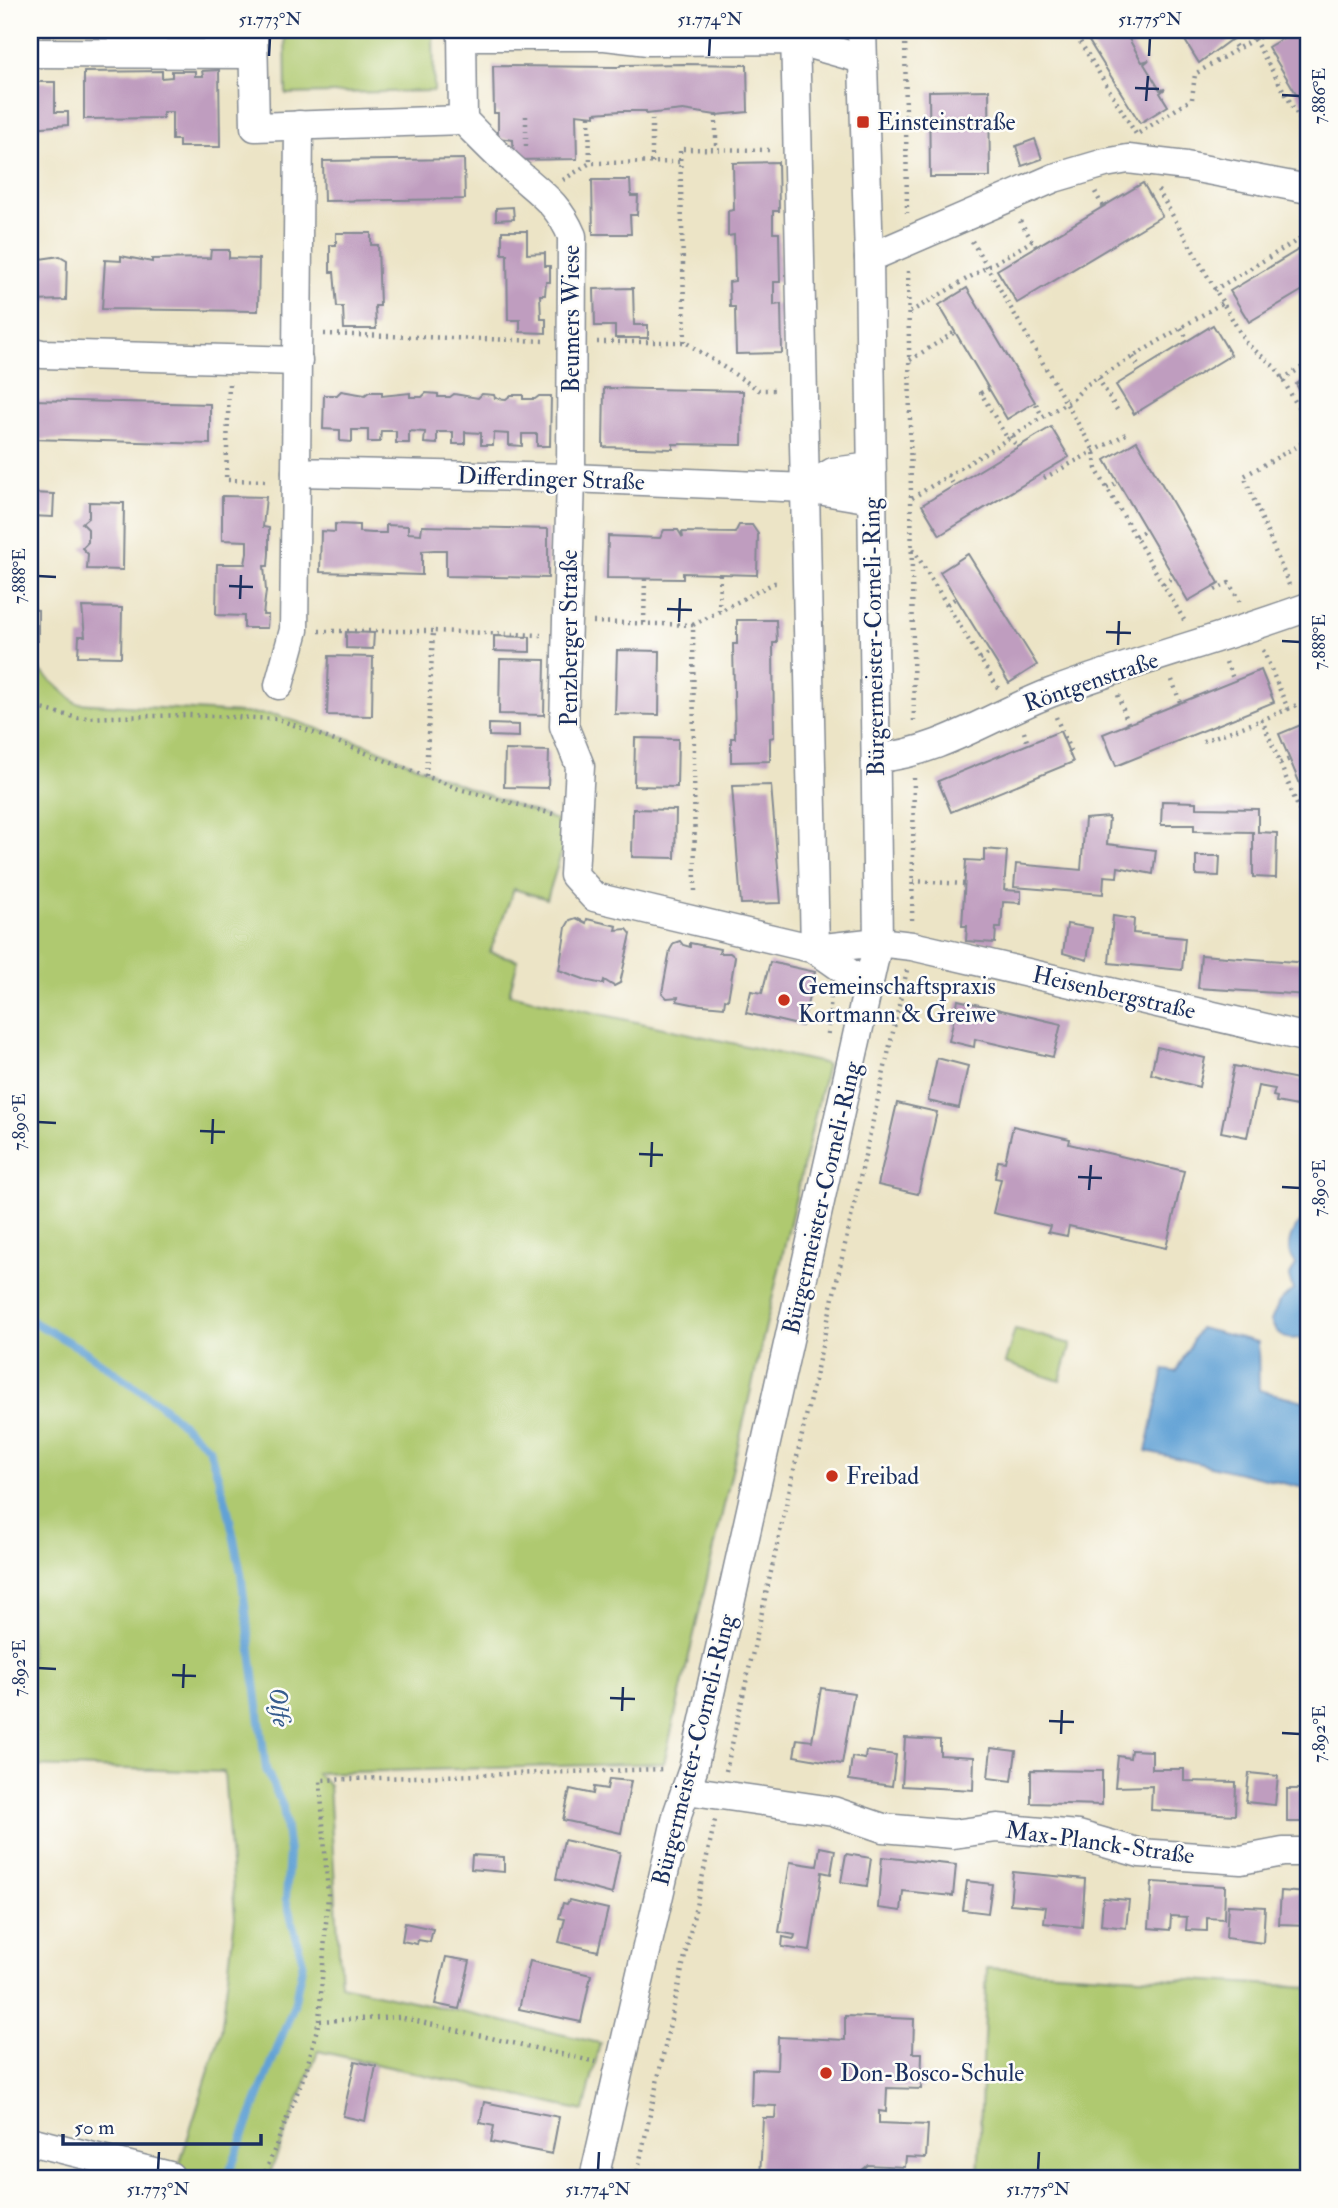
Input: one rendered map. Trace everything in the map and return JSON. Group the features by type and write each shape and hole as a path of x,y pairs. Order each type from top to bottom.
{"street":[{"path":"30,53 253,42 255,127 463,120 462,33 605,36 648,41 795,35 822,30"},
{"name":"Bürgermeister-Corneli-Ring","path":"594,2178 689,1779 877,942 869,257 862,30"},
{"path":"795,35 862,59"},
{"path":"795,35 815,949"},
{"name":"Beumers Wiese","path":"463,120 527,182 548,197 562,213 572,236 571,478"},
{"path":"279,685 295,630 299,125"},
{"path":"869,257 1054,178 1105,163 1138,147 1308,189"},
{"path":"30,351 42,355 298,361"},
{"path":"806,488 833,472 871,467"},
{"name":"Differdinger Straße","path":"296,477 571,478 806,488 872,499"},
{"name":"Penzberger Straße","path":"571,478 565,726 580,766 574,875 594,897 815,949 877,942"},
{"name":"Röntgenstraße","path":"876,758 915,752 1046,695 1304,608"},
{"name":"Heisenbergstraße","path":"877,942 912,946 1308,1038"},
{"name":"Penzberger Straße","path":"815,949 869,987"},
{"name":"Max-Planck-Straße","path":"689,1779 833,1811 883,1828 953,1834 997,1828 1064,1834 1140,1853 1228,1859 1283,1852 1308,1852"},
{"path":"30,2141 170,2176 169,2178"}],"path":[{"path":"1073,30 1115,100 1214,290 1246,343 1276,368 1308,424"},
{"path":"1138,147 1192,99 1195,74 1254,38 1280,30"},
{"path":"1254,38 1308,133"},
{"path":"1231,39 1237,49"},
{"path":"1082,44 1088,40"},
{"path":"1278,80 1286,75"},
{"path":"1115,100 1122,95"},
{"path":"652,113 652,163"},
{"path":"716,115 716,149"},
{"path":"589,116 590,163"},
{"path":"685,342 680,149 798,150"},
{"path":"548,197 575,170 590,163 679,162"},
{"path":"961,219 986,267 1094,451 1096,469 1198,645"},
{"path":"1214,290 1308,234"},
{"path":"910,313 1032,241"},
{"path":"1254,267 1258,274"},
{"path":"911,498 1065,403 1098,378 1222,303"},
{"path":"1181,328 1188,340"},
{"path":"910,360 955,332"},
{"path":"1133,357 1140,369"},
{"path":"229,359 226,480 296,477"},
{"path":"1282,379 1308,364"},
{"path":"1098,378 1119,413"},
{"path":"989,389 981,393 1017,448"},
{"path":"1036,404 1042,416"},
{"path":"1301,412 1308,408"},
{"path":"1044,478 1128,433"},
{"path":"1304,608 1244,476 1308,440"},
{"path":"948,475 954,486"},
{"path":"1107,488 1118,482"},
{"path":"1135,536 1146,530"},
{"path":"912,547 1011,710"},
{"path":"719,611 720,574"},
{"path":"1163,584 1173,577"},
{"path":"644,624 645,579"},
{"path":"295,630 433,631 567,629 644,624 694,625 774,583 807,583"},
{"path":"1214,590 1229,583 1254,627 1287,709"},
{"path":"947,604 956,598"},
{"path":"694,625 695,922"},
{"path":"426,776 433,631"},
{"path":"980,659 990,653"},
{"path":"1046,695 1072,755"},
{"path":"1203,741 1306,701 1308,717"},
{"path":"30,706 78,718 189,715 278,719 426,776 577,822"},
{"path":"1262,720 1308,831"},
{"path":"1280,763 1290,759"},
{"path":"1301,814 1308,811"},
{"path":"913,881 965,884"},
{"path":"827,1041 831,991"},
{"path":"263,2178 306,2071 319,2021 328,1895 320,1780 689,1779"},
{"path":"319,2021 399,2017 658,2077"}],"green space":[{"path":"285,30 433,30 434,91 286,94"},
{"path":"30,667 36,667 76,703 276,715 368,745 458,784 570,825 547,899 514,889 490,952 518,960 509,994 827,1064 664,1763 316,1773 329,1785 341,1985 600,2043 584,2111 318,2051 268,2178 178,2178 178,2169 221,2032 235,1917 224,1772 30,1766"},
{"path":"1015,1329 1071,1344 1060,1381 1005,1363"},
{"path":"987,1968 1308,1987 1308,2178 978,2178"}],"water":[{"path":"1308,1217 1306,1347 1300,1338 1282,1336 1271,1321 1279,1302 1293,1290 1289,1277 1296,1265 1290,1252 1290,1239 1297,1226"},
{"path":"1199,1328 1258,1342 1259,1390 1308,1402 1308,1489 1146,1451 1164,1370 1176,1372"}],"building":[{"path":"1082,30 1124,30 1142,62 1149,60 1144,64 1160,90 1165,89 1160,93 1168,106 1140,123"},
{"path":"1188,30 1252,30 1239,38 1237,35 1199,63 1181,34"},
{"path":"1297,30 1308,45 1308,113 1268,47"},
{"path":"747,65 748,112 716,115 683,110 646,114 646,111 621,111 595,113 595,116 576,114 577,159 514,160 513,140 498,138 498,113 494,113 493,66 619,67"},
{"path":"219,70 220,147 179,147 179,140 172,140 172,112 163,112 163,118 84,119 84,72 162,71 162,78 172,77 172,71 195,71 195,76 203,76 202,71"},
{"path":"30,82 55,82 55,112 68,112 68,125 30,128"},
{"path":"989,90 990,177 930,177 929,91"},
{"path":"1035,139 1042,159 1022,166 1016,146"},
{"path":"464,159 465,199 324,201 323,161"},
{"path":"778,162 779,211 773,211 773,233 779,233 780,282 774,282 774,305 781,304 782,353 736,354 735,307 730,307 729,282 735,281 734,235 728,236 728,211 734,210 733,163"},
{"path":"592,180 630,180 631,196 638,196 637,215 630,215 631,234 593,234"},
{"path":"1143,183 1162,216 1017,303 997,270"},
{"path":"513,207 514,219 496,220 496,208"},
{"path":"502,231 527,231 527,254 545,253 545,266 550,266 550,282 546,282 545,295 540,295 541,319 546,319 546,333 520,332 520,320 508,320 507,254 502,254"},
{"path":"336,233 371,233 371,245 378,245 380,306 375,306 376,329 344,329 343,307 337,307 334,272 330,272 330,245 336,245"},
{"path":"30,243 33,243 33,260 60,256 67,260 66,300 31,301"},
{"path":"1308,244 1308,287 1249,322 1230,291"},
{"path":"211,250 229,250 229,258 259,259 258,311 102,309 105,260 121,261 121,256 152,262 152,259 210,258"},
{"path":"633,288 634,325 648,325 648,338 615,338 615,326 595,326 594,289"},
{"path":"967,288 1035,402 1007,419 939,305"},
{"path":"1213,325 1231,355 1134,414 1116,385"},
{"path":"1308,377 1308,406 1296,384"},
{"path":"604,388 743,391 742,445 673,444 673,449 603,447"},
{"path":"341,391 365,395 369,392 382,392 382,396 410,393 410,397 422,397 426,393 438,394 438,397 450,397 454,394 478,398 482,394 506,399 511,395 523,395 523,399 551,396 550,446 537,446 537,434 522,434 522,446 509,445 509,434 494,433 493,445 481,445 481,433 465,432 465,444 453,444 453,432 437,432 437,444 424,443 425,432 409,431 409,443 396,443 396,431 381,431 380,442 368,442 368,430 352,430 352,442 340,441 340,430 323,429 324,395 337,395"},
{"path":"30,400 210,404 210,444 30,439"},
{"path":"1051,427 1069,457 940,535 922,505"},
{"path":"1137,441 1219,583 1188,601 1105,460"},
{"path":"30,493 54,494 53,517 30,516"},
{"path":"222,496 266,497 263,527 269,528 269,553 268,566 264,566 266,591 263,615 268,615 267,628 244,628 244,616 216,615 217,564 245,564 247,553 247,541 222,540"},
{"path":"89,502 124,503 123,570 87,569 88,554 82,548 88,542 88,529 82,523 89,517"},
{"path":"335,524 359,525 359,532 373,533 386,533 386,525 408,526 408,533 421,534 422,526 548,529 548,578 446,576 446,550 422,551 422,575 320,572 321,531 335,532"},
{"path":"739,525 752,525 758,534 757,575 683,573 683,579 607,578 608,536 660,538 664,530 678,530 683,538 682,532 735,533"},
{"path":"968,554 1037,665 1009,683 940,572"},
{"path":"82,607 122,608 121,657 78,656 79,636 85,636"},
{"path":"30,609 38,610 38,641 30,641"},
{"path":"737,620 776,620 777,643 773,643 774,737 770,738 770,761 731,762 731,738 735,738 733,644 737,644"},
{"path":"346,632 374,633 373,649 346,648"},
{"path":"494,636 530,637 530,652 494,651"},
{"path":"617,650 660,651 659,715 615,714"},
{"path":"329,656 373,657 372,716 327,715"},
{"path":"500,659 545,660 544,715 499,714"},
{"path":"1261,670 1274,702 1116,766 1103,734"},
{"path":"1308,722 1308,803 1279,734"},
{"path":"489,724 519,725 519,737 489,736"},
{"path":"1060,731 1073,762 951,812 938,781"},
{"path":"635,738 678,739 677,787 634,786"},
{"path":"505,750 549,751 548,788 504,787"},
{"path":"771,785 781,903 741,904 732,786"},
{"path":"1162,801 1196,802 1196,808 1258,809 1258,832 1277,833 1276,878 1253,877 1253,832 1194,831 1194,825 1161,825"},
{"path":"633,809 676,810 675,858 632,857"},
{"path":"1109,817 1107,844 1156,850 1153,874 1118,867 1117,877 1104,876 1103,894 1014,887 1016,864 1081,870 1085,819"},
{"path":"984,849 1007,851 1004,890 1021,891 1021,903 1003,902 1001,928 996,928 995,943 966,941 967,926 962,926 966,860 984,861"},
{"path":"1196,856 1220,856 1219,876 1196,875"},
{"path":"1113,916 1134,919 1133,933 1185,938 1182,970 1109,963"},
{"path":"576,918 586,923 587,919 617,926 616,930 627,929 631,934 620,983 614,986 604,980 603,984 559,970 566,927 570,920"},
{"path":"1067,924 1092,928 1087,960 1063,953"},
{"path":"680,941 690,947 690,943 720,949 719,953 730,953 735,957 728,1000 725,999 724,1007 677,1001 678,997 667,998 662,993 670,950 674,943"},
{"path":"1201,955 1308,963 1308,995 1198,988"},
{"name":"Gemeinschaftspraxis Kortmann & Greiwe","path":"770,962 815,972 802,1026 746,1013 751,991 762,993"},
{"path":"958,1000 1061,1024 1053,1057 975,1039 974,1047 949,1041"},
{"path":"1157,1047 1205,1058 1199,1087 1151,1074"},
{"path":"937,1058 968,1066 959,1108 928,1101"},
{"path":"1234,1066 1308,1081 1308,1108 1276,1102 1277,1097 1273,1096 1275,1089 1258,1086 1247,1137 1221,1132"},
{"path":"897,1103 937,1112 918,1194 878,1185"},
{"path":"1013,1126 1070,1139 1069,1144 1184,1171 1166,1248 1069,1226 1067,1236 1048,1232 1050,1226 993,1213 1001,1179 995,1178 998,1161 1005,1162"},
{"path":"821,1688 854,1693 842,1764 794,1756 797,1739 812,1741"},
{"path":"905,1738 940,1740 940,1755 974,1757 973,1790 902,1786"},
{"path":"991,1748 1016,1751 1012,1781 988,1778"},
{"path":"1131,1750 1152,1751 1152,1769 1184,1769 1184,1781 1236,1782 1235,1815 1151,1810 1152,1786 1115,1787 1118,1756 1130,1758"},
{"path":"866,1751 896,1755 892,1786 849,1780 852,1757 865,1759"},
{"path":"1031,1770 1102,1771 1102,1805 1031,1803"},
{"path":"1249,1773 1278,1776 1275,1805 1246,1802"},
{"path":"609,1779 631,1781 621,1833 563,1820 570,1789 593,1794 594,1787 607,1789"},
{"path":"1287,1789 1308,1789 1308,1822 1287,1822"},
{"path":"564,1840 620,1852 612,1894 556,1879"},
{"path":"820,1847 835,1850 831,1874 822,1872 810,1951 782,1947 783,1937 794,1939 795,1935 779,1932 790,1862 817,1866"},
{"path":"846,1854 871,1858 867,1886 841,1882"},
{"path":"472,1855 504,1857 504,1872 471,1869"},
{"path":"882,1857 956,1865 953,1896 903,1891 901,1911 878,1908"},
{"path":"1013,1872 1085,1879 1082,1927 1044,1923 1046,1907 1010,1904"},
{"path":"967,1881 992,1884 988,1913 963,1910"},
{"path":"1152,1882 1225,1886 1224,1919 1207,1918 1207,1931 1186,1930 1187,1917 1171,1916 1170,1930 1149,1928"},
{"path":"1281,1891 1308,1893 1308,1925 1279,1924"},
{"path":"1103,1898 1129,1900 1126,1928 1101,1925"},
{"path":"569,1900 608,1909 598,1951 559,1942 565,1919 559,1918 563,1903 567,1904"},
{"path":"1228,1905 1265,1907 1263,1943 1226,1938"},
{"path":"405,1923 433,1929 430,1942 418,1940 417,1944 402,1941"},
{"path":"446,1957 470,1961 459,2009 435,2004"},
{"path":"530,1961 591,1975 581,2022 519,2009"},
{"path":"845,2016 914,2019 913,2053 922,2053 921,2089 887,2088 886,2112 879,2111 879,2123 928,2125 926,2158 906,2157 905,2167 868,2165 853,2178 760,2178 763,2118 775,2118 776,2106 751,2105 752,2069 777,2070 778,2037 845,2040"},
{"path":"355,2061 376,2066 365,2121 343,2116"},
{"path":"484,2102 559,2117 552,2154 491,2142 494,2126 480,2123"}],"waterway":[{"name":"Olfe","path":"30,1320 83,1350 161,1405 209,1448 227,1505 241,1573 266,1769 283,1807 289,1852 286,1899 303,1962 294,2005 227,2178"}],"place":[{"name":"Einsteinstraße","path":"863,122"},
{"name":"Gemeinschaftspraxis Kortmann & Greiwe","path":"784,1000"},
{"name":"Freibad","path":"832,1476"},
{"name":"Don-Bosco-Schule","path":"826,2073"}]}
